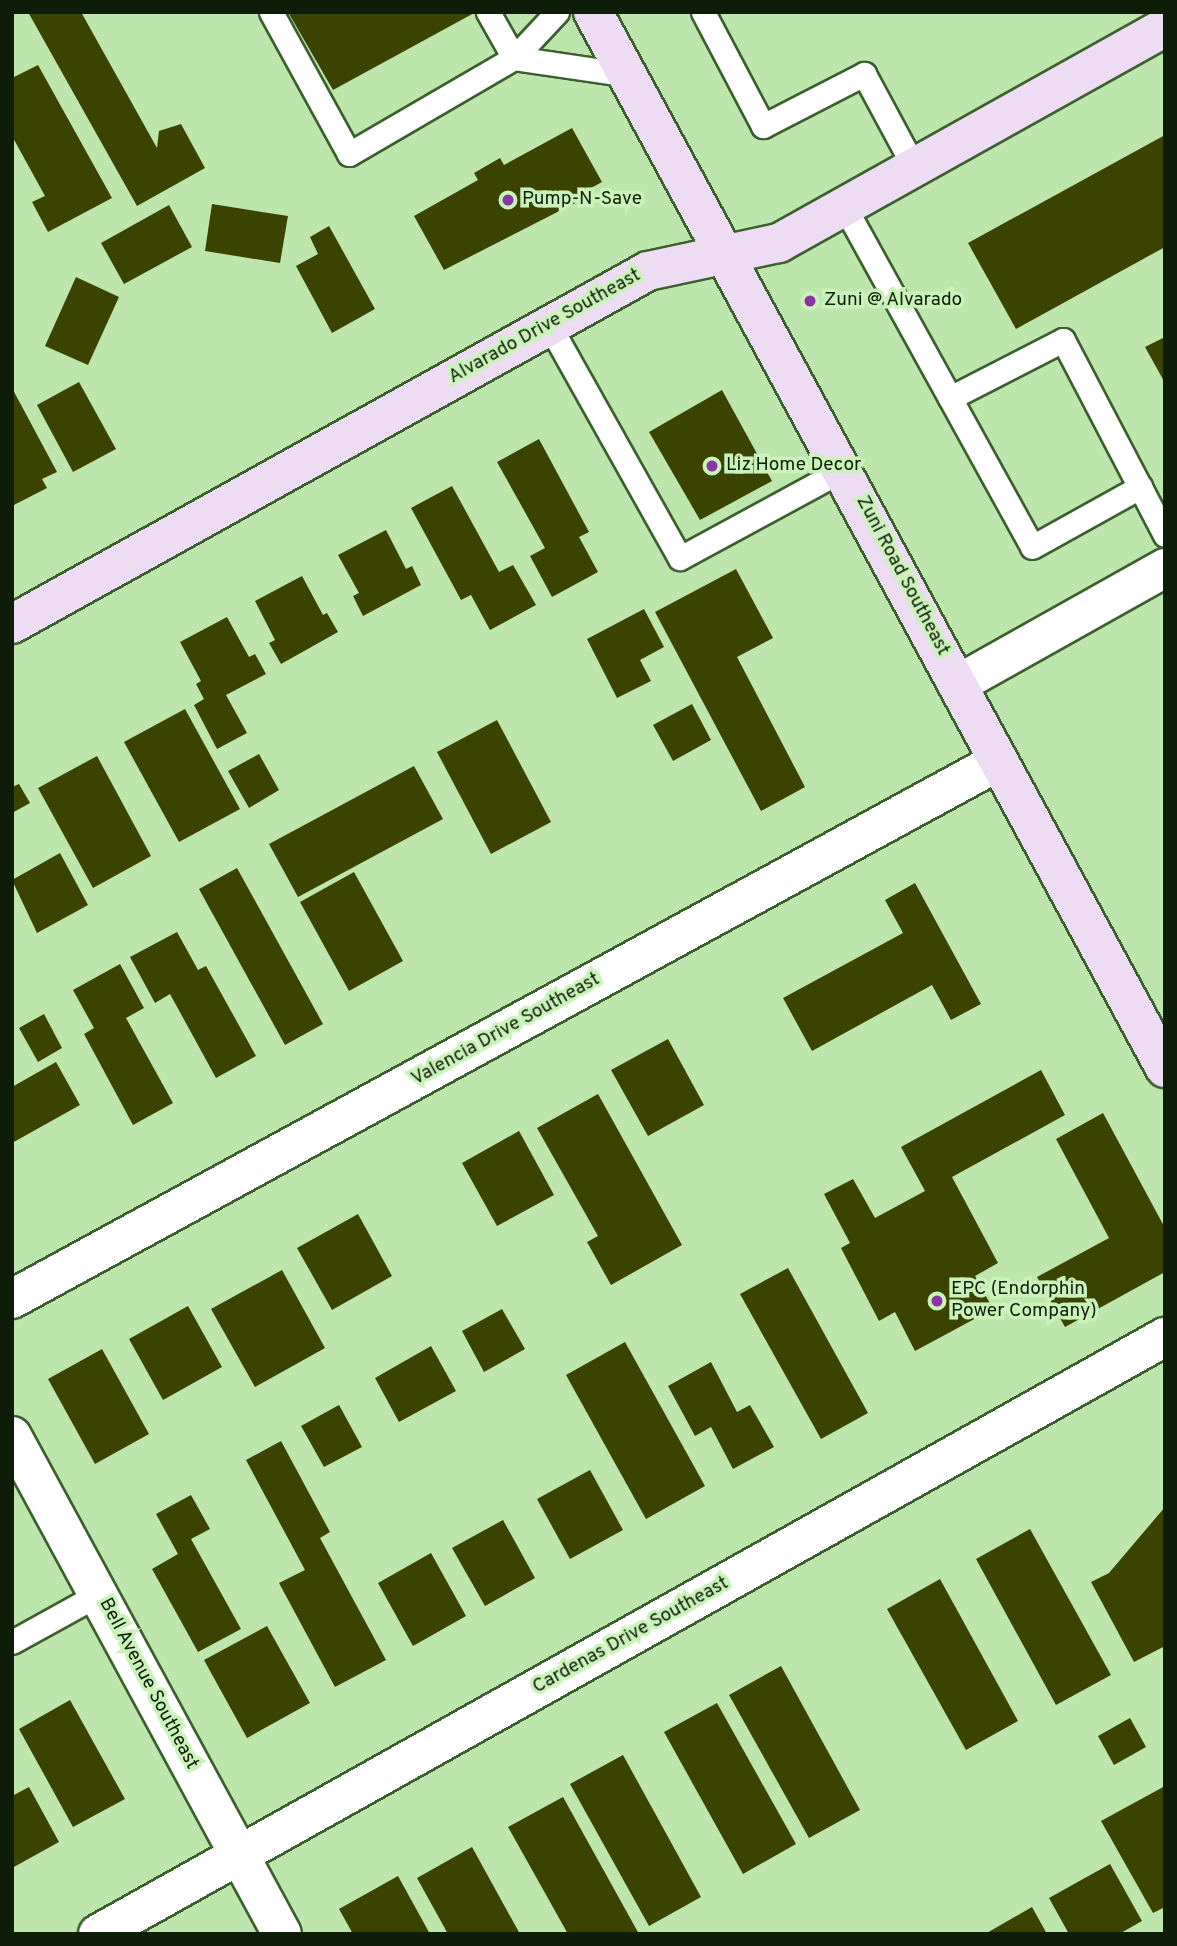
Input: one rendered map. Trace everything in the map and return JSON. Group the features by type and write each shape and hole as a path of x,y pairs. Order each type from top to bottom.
{"street":[{"name":"Zuni Road Southeast","path":"593,12 844,469 960,683 999,761 1159,1046"},
{"name":"Alvarado Drive Southeast","path":"12,624 648,271 779,243 1165,27"},
{"path":"960,683 1165,568"},
{"name":"Valencia Drive Southeast","path":"12,1299 999,761"},
{"name":"Cardenas Drive Southeast","path":"98,1934 1165,1337"},
{"name":"Bell Avenue Southeast","path":"12,1436 282,1934"}],"lane":[{"path":"271,12 349,154 514,58 557,12"},
{"path":"488,12 514,58"},
{"path":"703,12 763,126 864,74 914,167"},
{"path":"514,58 629,75"},
{"path":"844,206 1032,547 1140,487"},
{"path":"549,325 680,558 844,469"},
{"path":"950,397 1063,340 1165,535"},
{"path":"12,1642 99,1594"}],"building":[{"path":"28,12 81,12 157,148 159,131 181,124 205,168 137,206"},
{"path":"288,12 476,12 333,90"},
{"path":"38,65 112,198 48,232 32,202 45,196 12,136 12,78"},
{"name":"Pump-N-Save","path":"572,128 602,182 573,198 575,203 444,270 414,216 478,180 474,173 500,158 504,165"},
{"path":"1165,135 1165,247 1016,329 968,243"},
{"path":"212,204 288,216 280,263 205,251"},
{"path":"169,205 192,247 124,284 101,243"},
{"path":"329,226 375,309 332,333 296,266 318,254 310,237"},
{"path":"76,277 119,297 88,365 45,346"},
{"path":"1165,337 1165,383 1145,347"},
{"path":"79,382 116,449 73,472 37,405"},
{"path":"12,388 57,472 42,479 47,488 12,506"},
{"path":"722,390 772,481 700,520 649,432"},
{"path":"539,439 589,532 579,537 598,572 552,597 530,556 545,548 497,462"},
{"path":"452,486 499,572 513,565 536,605 490,630 471,595 461,600 411,508"},
{"path":"386,530 406,569 412,566 421,585 363,616 353,596 359,593 338,555"},
{"path":"736,569 773,638 737,657 805,787 761,811 655,612"},
{"path":"302,576 323,615 327,613 338,632 281,664 269,643 275,640 255,601"},
{"path":"644,609 664,647 640,660 651,681 617,698 587,639"},
{"path":"227,617 249,657 255,654 266,674 226,695 247,733 217,749 194,705 204,699 196,684 201,681 180,642"},
{"path":"692,704 711,740 673,761 653,725"},
{"path":"185,709 240,809 179,842 124,742"},
{"path":"497,720 551,822 491,854 437,752"},
{"path":"259,754 279,790 249,808 228,771"},
{"path":"97,756 151,856 93,888 38,788"},
{"path":"414,766 443,819 298,897 269,844"},
{"path":"19,784 30,803 12,813 12,787"},
{"path":"60,853 88,905 37,933 12,880"},
{"path":"237,868 323,1024 285,1045 199,889"},
{"path":"354,872 403,961 349,991 300,902"},
{"path":"915,883 981,1004 951,1020 932,985 812,1051 783,998 903,933 885,900"},
{"path":"177,932 198,970 206,966 256,1056 216,1078 170,994 155,1003 130,957"},
{"path":"120,964 144,1008 126,1018 173,1103 133,1125 84,1034 94,1028 73,990"},
{"path":"44,1014 62,1048 38,1062 19,1028"},
{"path":"668,1039 704,1105 648,1136 611,1070"},
{"path":"56,1062 80,1105 12,1143 12,1087"},
{"path":"1041,1070 1065,1115 952,1177 998,1263 975,1276 993,1309 915,1351 895,1312 879,1321 841,1248 850,1243 824,1194 853,1179 875,1218 925,1191 901,1147"},
{"path":"598,1094 682,1245 611,1285 587,1242 598,1236 537,1128"},
{"path":"1103,1113 1165,1228 1165,1272 1065,1327 1037,1277 1109,1238 1056,1139"},
{"path":"519,1131 554,1195 497,1226 462,1163"},
{"path":"358,1214 392,1276 332,1310 297,1248"},
{"path":"788,1268 868,1413 821,1439 740,1294"},
{"path":"282,1270 325,1348 255,1387 211,1309"},
{"path":"188,1306 222,1367 163,1400 129,1339"},
{"path":"502,1309 525,1349 484,1372 462,1331"},
{"path":"625,1342 705,1486 646,1519 566,1375"},
{"path":"431,1346 456,1391 399,1422 375,1378"},
{"path":"102,1349 149,1434 95,1464 48,1379"},
{"path":"711,1362 737,1412 750,1405 774,1447 733,1469 711,1427 695,1436 668,1386"},
{"path":"339,1405 362,1447 324,1467 301,1426"},
{"path":"281,1441 330,1532 320,1538 386,1660 335,1687 279,1583 305,1570 246,1460"},
{"path":"590,1470 623,1530 570,1559 537,1499"},
{"path":"191,1495 210,1529 191,1539 241,1629 198,1652 152,1569 178,1554 156,1514"},
{"path":"1165,1507 1165,1646 1134,1662 1091,1582 1109,1573"},
{"path":"503,1520 535,1578 485,1606 452,1548"},
{"path":"1030,1529 1111,1675 1056,1705 976,1559"},
{"path":"431,1553 466,1616 413,1646 378,1583"},
{"path":"940,1579 1018,1721 966,1750 887,1609"},
{"path":"267,1626 310,1703 247,1738 204,1660"},
{"path":"781,1666 860,1810 809,1838 729,1695"},
{"path":"70,1700 125,1799 73,1827 19,1729"},
{"path":"717,1703 796,1844 743,1874 664,1732"},
{"path":"1130,1718 1146,1747 1114,1765 1098,1736"},
{"path":"623,1755 701,1897 649,1926 570,1784"},
{"path":"1165,1786 1165,1907 1153,1913 1101,1821"},
{"path":"29,1787 59,1842 12,1868 12,1796"},
{"path":"563,1797 639,1934 568,1934 508,1827"},
{"path":"472,1847 520,1934 448,1934 417,1878"},
{"path":"1110,1864 1142,1921 1119,1934 1069,1934 1049,1898"},
{"path":"398,1876 430,1934 353,1934 339,1909"},
{"path":"1032,1907 1047,1934 985,1934"}],"place":[{"name":"Pump-N-Save","path":"508,200"},
{"name":"Zuni @ Alvarado","path":"810,301"},
{"name":"Liz Home Decor","path":"712,466"},
{"name":"EPC (Endorphin Power Company)","path":"937,1301"}]}
